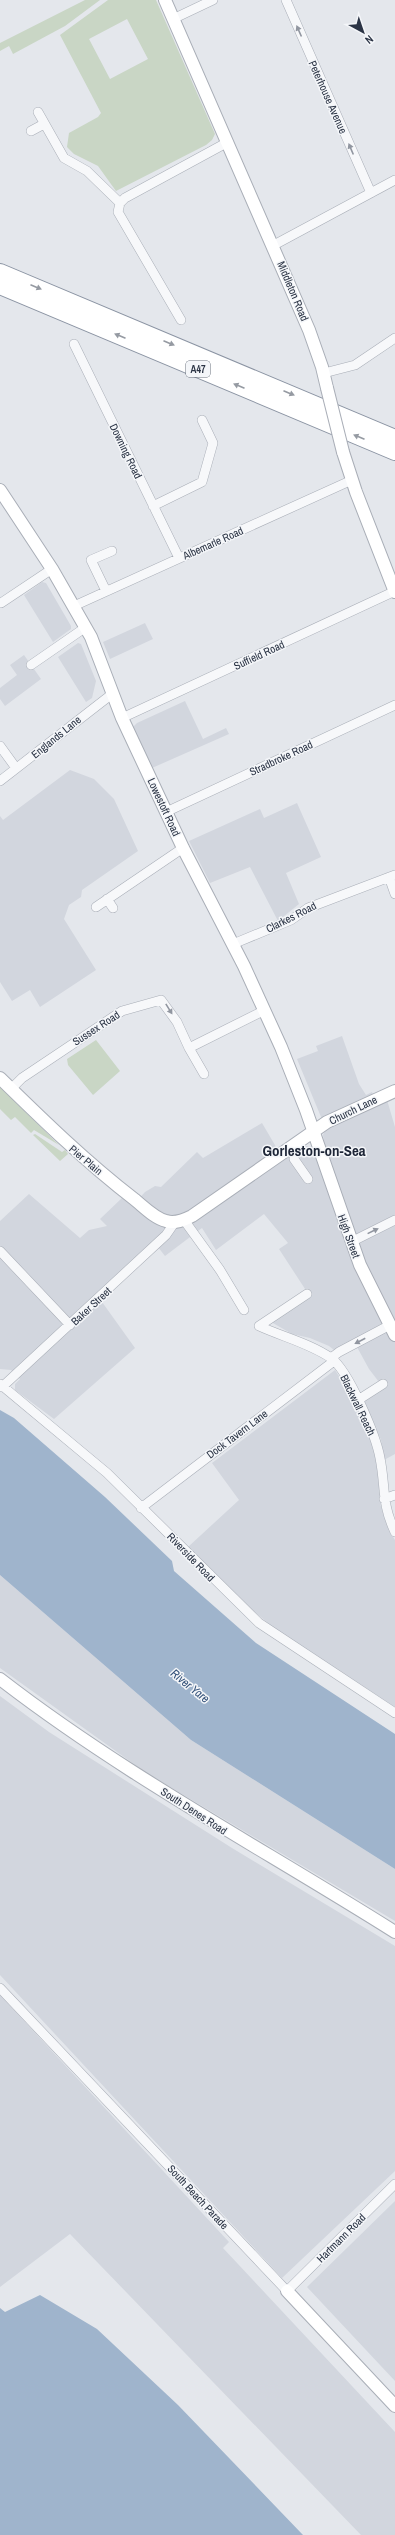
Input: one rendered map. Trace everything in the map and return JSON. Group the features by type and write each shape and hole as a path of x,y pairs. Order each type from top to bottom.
{"highway":[{"name":"A47","path":"0,272 395,438"},
{"name":"A47","path":"0,286 395,452"}],"street":[{"name":"Middleton Road","path":"165,0 175,18 274,245 309,330 324,373 343,452 352,480 395,592"},
{"path":"175,18 214,0"},
{"name":"Peterhouse Avenue","path":"286,0 371,193"},
{"path":"38,112 64,158 87,171 106,192 120,203"},
{"path":"31,131 44,124"},
{"path":"181,320 118,212 120,203 228,142"},
{"path":"274,245 395,180"},
{"path":"324,373 360,363 395,338"},
{"name":"Downing Road","path":"74,344 178,558"},
{"path":"153,506 202,482 213,443 202,420"},
{"name":"Albemarle Road","path":"74,606 352,480"},
{"name":"Lowestoft Road","path":"0,490 52,569 86,627 122,718 183,848 233,944 265,1010 299,1091 312,1133"},
{"path":"106,591 91,560 112,551"},
{"path":"1,603 52,569"},
{"name":"Suffield Road","path":"122,718 395,592"},
{"path":"31,665 86,627"},
{"name":"Englands Lane","path":"0,781 73,722 112,694"},
{"name":"Stradbroke Road","path":"166,812 395,705"},
{"path":"0,746 16,768"},
{"path":"96,907 183,848"},
{"path":"392,876 395,894"},
{"name":"Clarkes Road","path":"233,944 291,920 308,908 392,876"},
{"path":"107,899 114,908"},
{"name":"Sussex Road","path":"11,1089 22,1078 122,1011 161,1000 164,1002 177,1022 189,1048 204,1074"},
{"path":"189,1048 265,1010"},
{"name":"Pier Plain","path":"0,1078 67,1144 113,1182 156,1216 165,1221 180,1221"},
{"name":"Church Lane","path":"312,1133 327,1122 395,1091"},
{"name":"Baker Street","path":"1,1386 70,1325 180,1221 312,1133"},
{"name":"High Street","path":"312,1133 360,1265 393,1330"},
{"path":"294,1159 308,1179"},
{"path":"351,1242 395,1220"},
{"path":"180,1221 220,1270 244,1310"},
{"path":"0,1251 70,1325"},
{"name":"Blackwall Reach","path":"307,1294 259,1326 309,1346 333,1360 358,1400 376,1442 380,1459 384,1499 395,1532"},
{"name":"Dock Tavern Lane","path":"141,1508 333,1360 339,1352 393,1330"},
{"path":"358,1400 383,1384"},
{"name":"Riverside Road","path":"1,1386 106,1473 259,1623 395,1713"},
{"path":"384,1499 395,1494"},
{"name":"South Denes Road","path":"0,1678 54,1721 182,1803 395,1932"},
{"name":"South Beach Parade","path":"0,1988 395,2406"},
{"name":"Hartmann Road","path":"287,2291 395,2184"}],"shaded area":[{"path":"42,582 46,583 71,626 71,629 53,642 24,595"},
{"path":"145,623 153,639 110,659 103,642"},
{"path":"78,643 81,644 96,681 92,698 86,702 58,657"},
{"path":"24,655 41,679 5,706 0,699 0,688 17,675 10,665"},
{"path":"185,701 203,739 226,728 229,734 152,768 133,727 137,723"},
{"path":"70,770 94,779 114,799 138,851 82,890 81,897 69,905 64,919 96,970 40,1007 30,990 12,1001 0,982 0,816 3,820"},
{"path":"297,803 321,857 286,873 299,904 278,921 250,867 210,883 189,841 260,809 264,818"},
{"path":"342,1036 359,1084 366,1095 372,1092 377,1104 387,1100 395,1127 395,1454 384,1460 381,1440 362,1396 379,1382 369,1369 357,1347 339,1354 329,1346 310,1338 292,1334 266,1319 307,1292 279,1249 288,1243 264,1214 216,1250 202,1228 165,1256 154,1242 97,1295 135,1348 54,1419 15,1390 15,1384 20,1379 11,1370 0,1369 0,1221 29,1194 80,1238 89,1230 107,1226 100,1219 122,1198 132,1206 145,1192 155,1186 161,1187 197,1152 203,1158 262,1123 282,1157 305,1146 314,1147 324,1142 323,1135 326,1129 297,1059 318,1051 316,1046"},
{"path":"335,1370 356,1403 371,1437 378,1468 380,1503 389,1531 395,1540 395,1707 274,1628 246,1605 188,1547 239,1500 212,1463"},
{"path":"0,1575 191,1740 395,1869 395,1921 145,1772 0,1668"},
{"path":"0,1696 49,1732 232,1848 395,1946 395,2171 282,2278 0,1975"},
{"path":"0,1995 229,2242 223,2248 395,2432 395,2535 361,2535 70,2234 0,2287"},
{"path":"395,2201 395,2381 307,2287"}],"green space":[{"path":"85,0 100,0 65,26 13,54 9,46 0,51 0,43"},
{"path":"108,0 156,0 215,134 212,140 206,145 116,191 98,166 74,154 67,147 69,133 98,117 101,113 60,35","holes":["127,19 148,59 110,79 89,39"]},
{"path":"96,1040 120,1071 93,1095 68,1065 67,1059"},
{"path":"0,1087 59,1145 34,1130 31,1133 15,1117 11,1120 0,1109"},
{"path":"35,1134 62,1152 65,1150 68,1154 60,1161 33,1135"}],"water":[{"name":"River Yare","path":"0,1410 14,1418 105,1497 172,1561 174,1571 256,1643 395,1734 395,1869 191,1740 0,1575"},
{"path":"40,2295 97,2329 178,2405 303,2535 0,2535 0,2308 5,2312"}],"district":[{"name":"Gorleston-on-Sea","path":"314,1151"}]}
